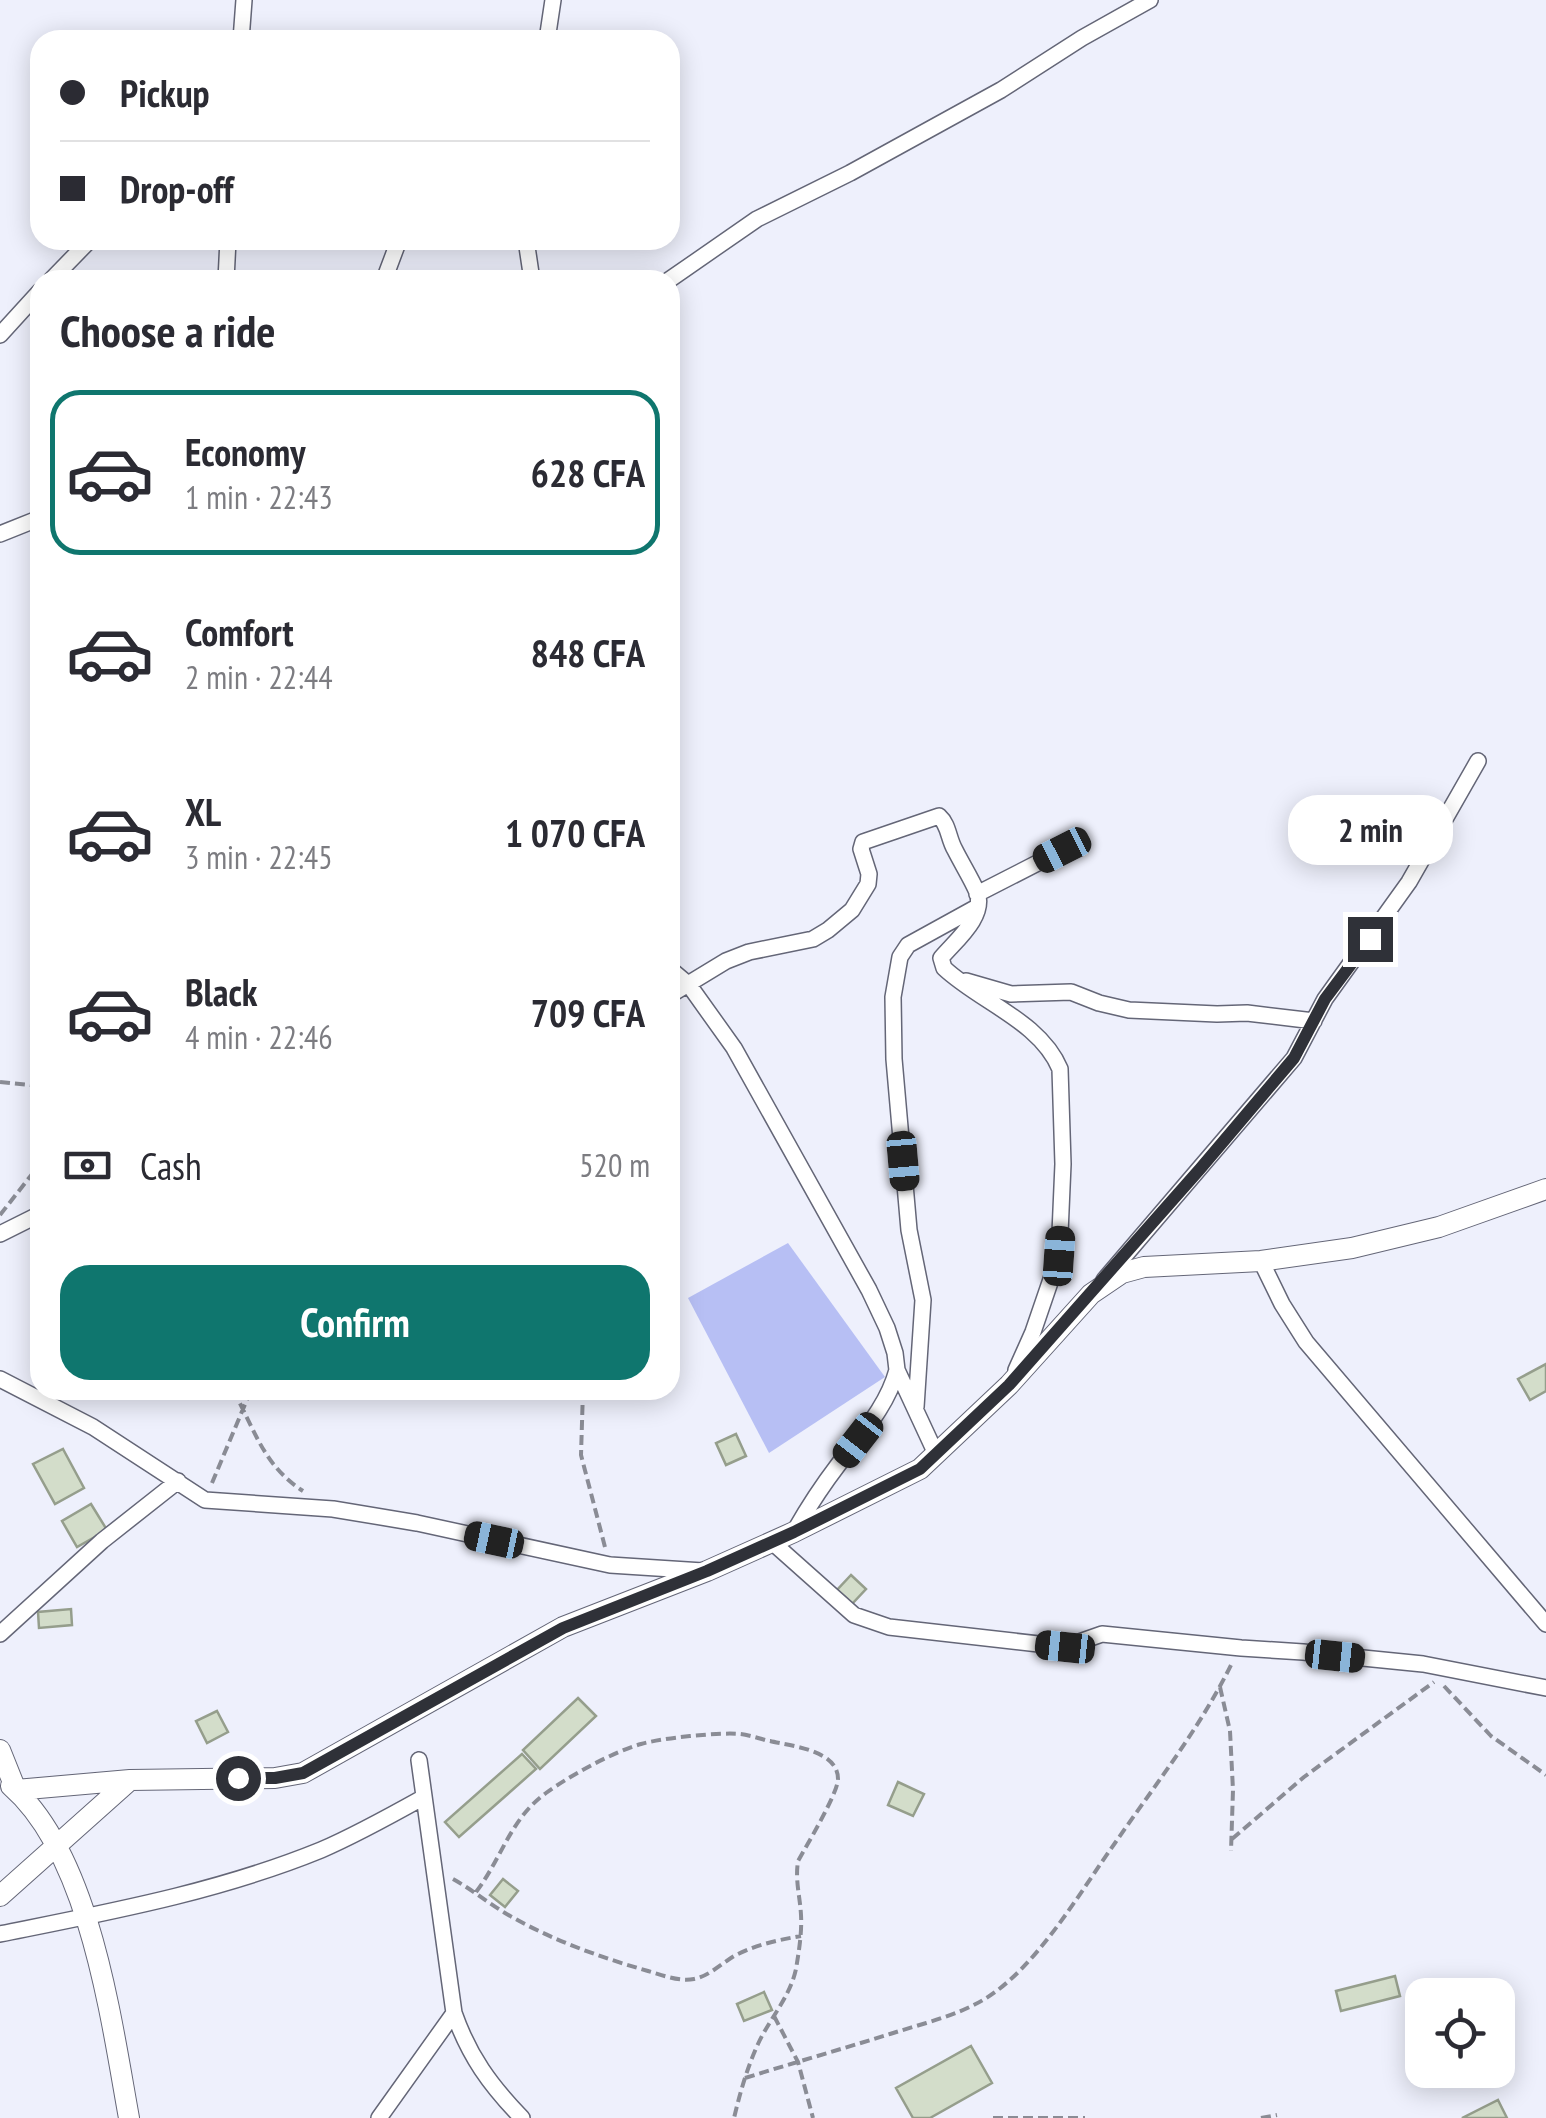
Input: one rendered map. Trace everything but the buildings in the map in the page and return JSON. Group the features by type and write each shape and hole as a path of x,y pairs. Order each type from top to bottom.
{"street":[{"path":"242,30 244,0"},
{"path":"548,30 553,0"},
{"path":"680,273 758,219 1001,90 1150,0"},
{"path":"61,270 80,250"},
{"path":"0,334 30,302"},
{"path":"0,534 30,522"},
{"path":"8,1784 275,1778 303,1773 563,1628 707,1571 920,1469 1009,1385 1294,1058 1325,999 1409,882 1478,761"},
{"path":"680,990 726,961 749,952 813,939 828,930 852,910 868,884 863,842 933,817 938,816 947,825 952,846 978,900 975,916 941,958 944,968 1025,1026 1045,1045 1060,1070 1063,1164 1059,1256 1039,1316 1009,1385"},
{"path":"916,1411 923,1300 910,1230 894,1059 893,998 900,958 908,945 1062,850"},
{"path":"680,976 716,1019 742,1062 869,1290 896,1353 892,1388 879,1412 822,1487 794,1532"},
{"path":"953,977 1011,994 1072,992 1129,1010 1247,1013 1314,1021"},
{"path":"1091,1294 1122,1273 1144,1267 1260,1261 1352,1248 1438,1227 1546,1189"},
{"path":"0,1234 30,1219"},
{"path":"1260,1261 1306,1342 1546,1624"},
{"path":"897,1370 936,1454"},
{"path":"0,1379 30,1394"},
{"path":"41,1400 93,1427 205,1500 350,1512 610,1564 707,1571"},
{"path":"0,1634 102,1541 178,1481"},
{"path":"772,1542 854,1615 889,1626 1065,1647 1102,1634 1304,1652 1423,1664 1546,1688"},
{"path":"0,1750 8,1784 56,1846 86,1916 129,2118"},
{"path":"419,1760 454,2013 468,2050 522,2118"},
{"path":"0,1896 130,1780"},
{"path":"0,1934 203,1890 262,1872 358,1833 424,1797"},
{"path":"380,2118 454,2013"}],"path":[{"path":"0,1082 30,1085"},
{"path":"0,1215 30,1177"},
{"path":"239,1400 269,1461 304,1491"},
{"path":"205,1500 247,1400"},
{"path":"584,1400 581,1455 610,1564"},
{"path":"744,2078 922,2024 983,2000 1002,1986 1051,1933 1162,1776 1241,1648"},
{"path":"1423,1664 1491,1736 1546,1775"},
{"path":"1232,1839 1304,1778 1438,1679"},
{"path":"1220,1687 1230,1732 1231,1851"},
{"path":"476,1892 491,1872 514,1825 543,1794 641,1744 740,1734 824,1756 836,1769 838,1786 798,1861 801,1936 796,1970 788,1994 758,2043 734,2118"},
{"path":"433,1868 502,1911 567,1943 680,1980 706,1974 756,1947 801,1936"},
{"path":"774,2016 798,2062 813,2118"},
{"path":"1261,2118 1277,2114"},
{"path":"993,2118 1085,2118"}],"shaded area":[{"path":"788,1243 885,1377 769,1453 688,1298"}],"route":[{"path":"238,1778 303,1773 563,1628 707,1571 920,1469 1009,1385 1200,1169 1294,1058 1325,999 1370,939"}]}
